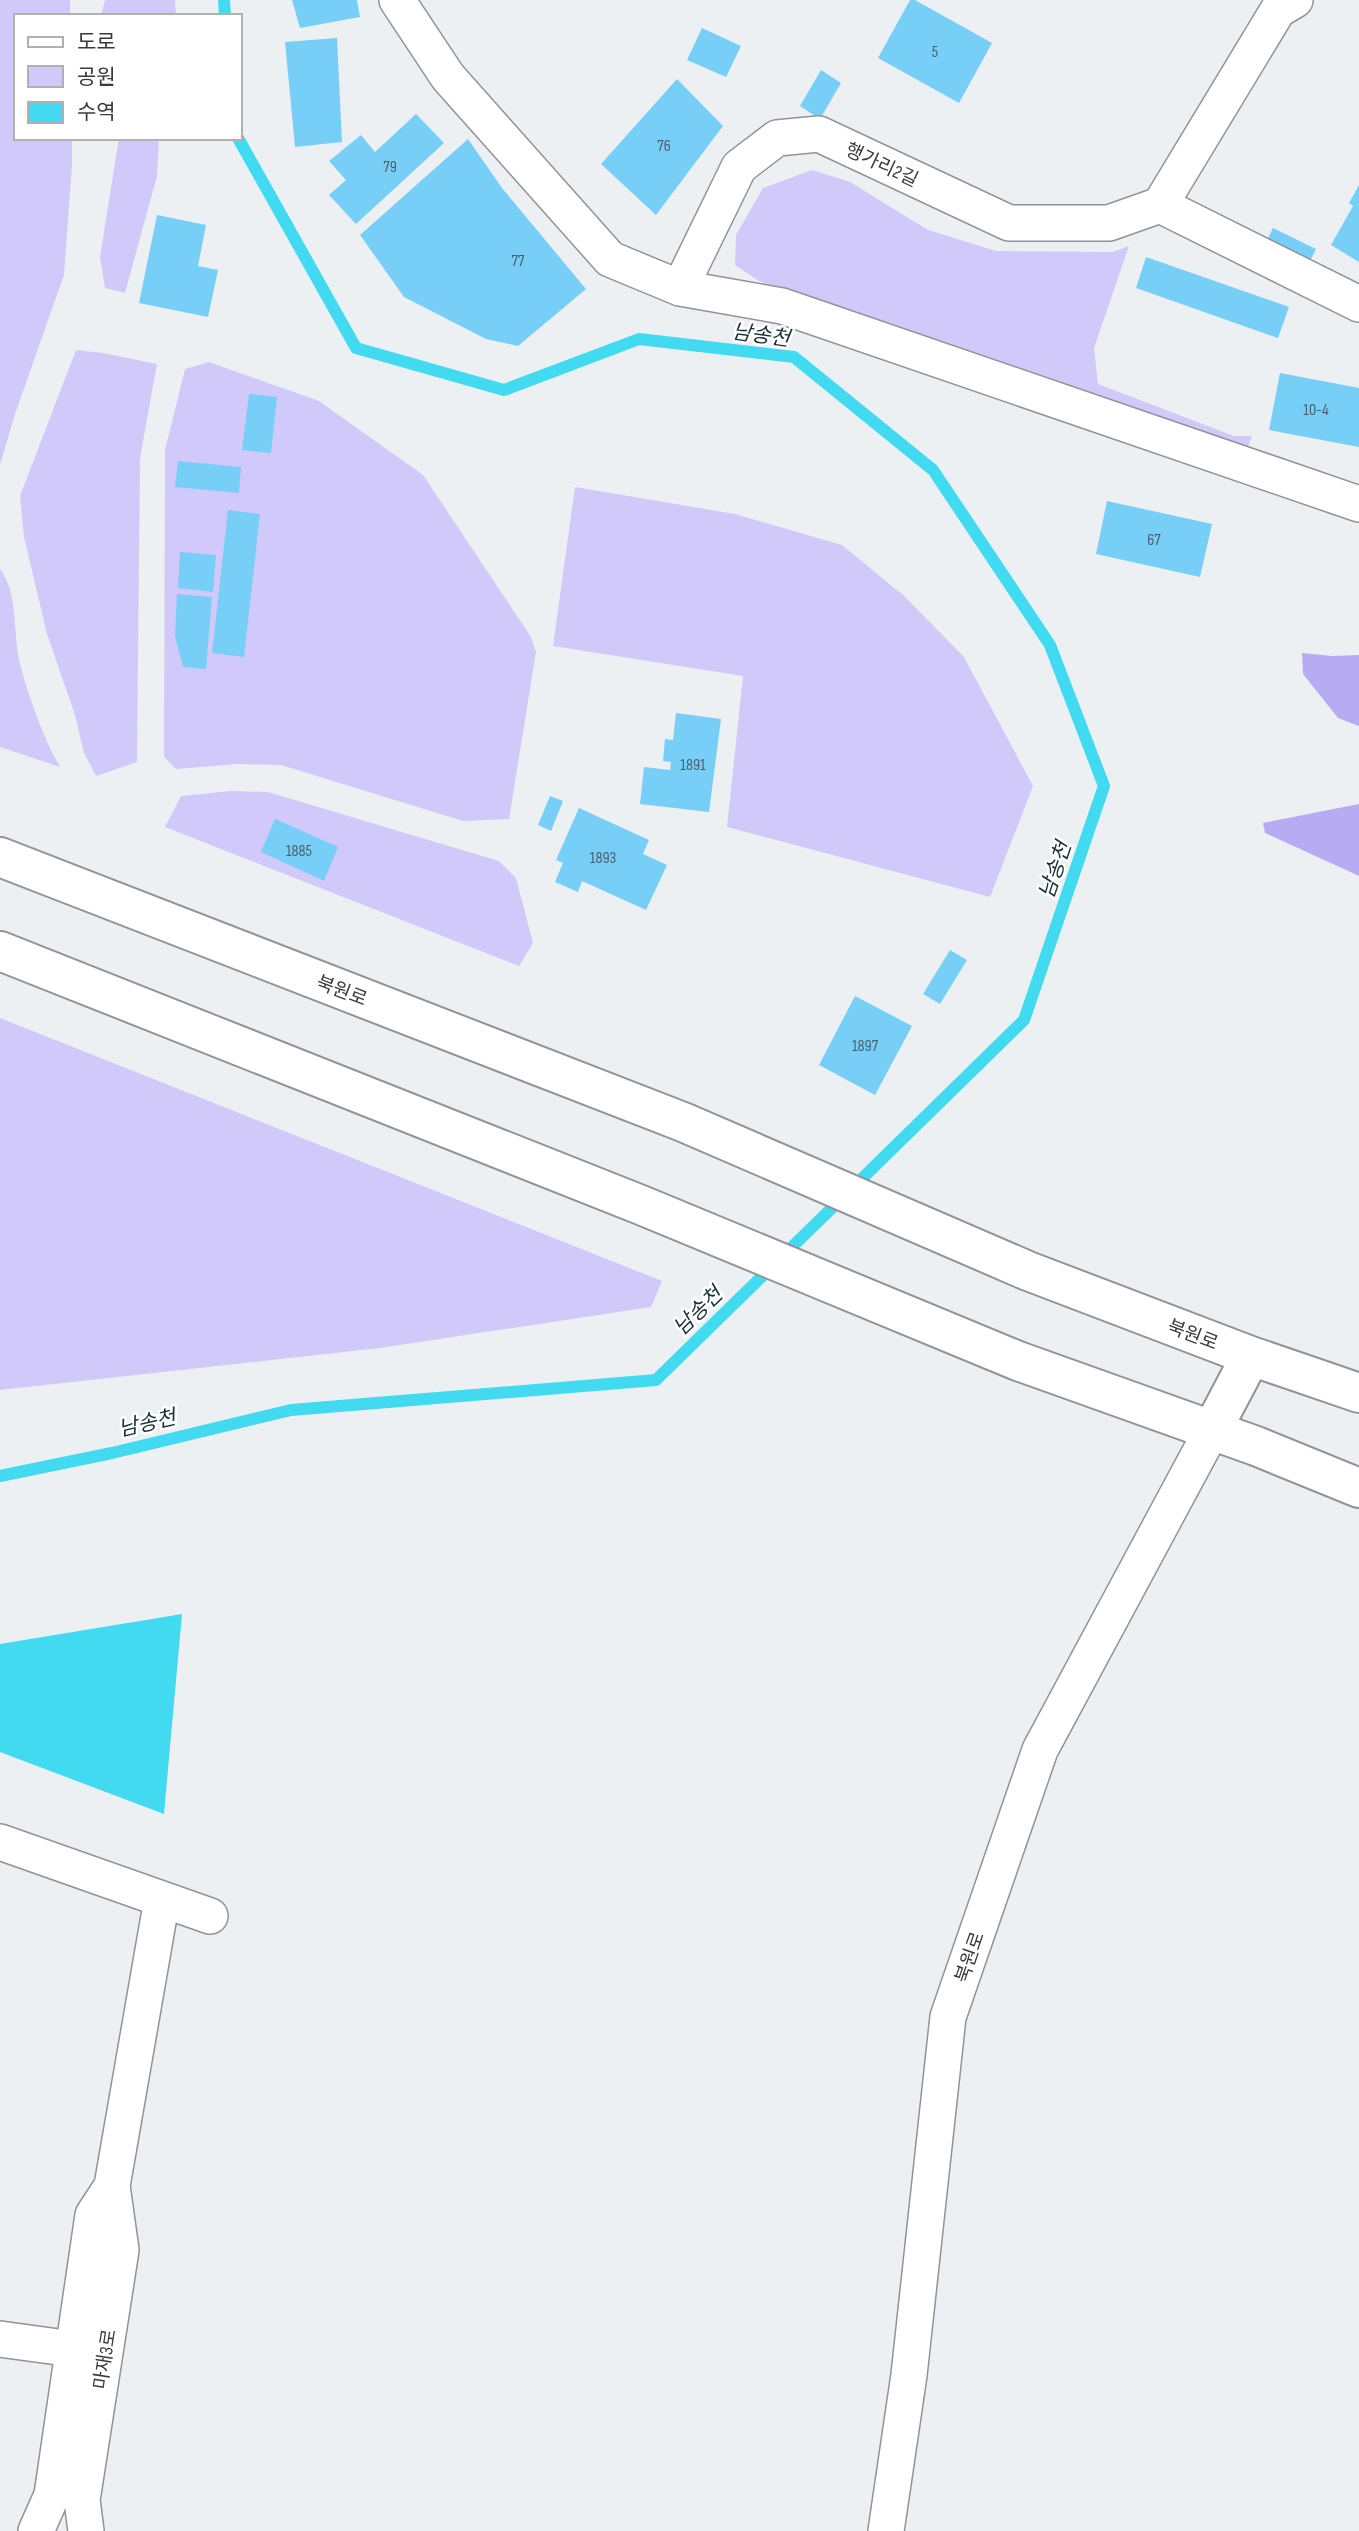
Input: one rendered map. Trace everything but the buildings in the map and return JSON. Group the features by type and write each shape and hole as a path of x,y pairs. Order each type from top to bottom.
{"street":[{"path":"397,0 448,77 610,259 680,288 782,306 1359,504"},
{"path":"1295,0 1279,10 1160,205 1359,304"},
{"name":"행가리2길","path":"680,288 739,167 777,138 820,134 1009,223 1109,223 1160,205"},
{"name":"북원로","path":"0,858 683,1122 1028,1271 1251,1356 1359,1393"},
{"path":"0,951 641,1205 1018,1361 1212,1430 1359,1488"},
{"path":"1212,1430 1251,1356"},
{"name":"북원로","path":"886,2531 909,2375 948,2017 1040,1749 1212,1430"},
{"path":"0,1842 210,1916"},
{"name":"마재3로","path":"86,2531 82,2500 121,2250 113,2186 162,1899"},
{"name":"마재3로","path":"36,2531 52,2495 93,2215 113,2186"},
{"name":"마재3로","path":"0,2339 73,2349"}],"green space":[{"path":"0,0 70,0 70,14 14,14 14,140 72,140 72,165 64,275 0,465"},
{"path":"105,0 175,0 176,14 102,14"},
{"path":"119,140 159,140 157,176 125,293 105,288 100,257"},
{"path":"812,170 850,182 928,230 996,251 1113,252 1129,246 1094,348 1098,384 1234,436 1252,436 1246,452 897,337 759,281 735,265 736,235 763,188"},
{"path":"76,350 157,364 140,458 137,762 96,776 84,753 75,715 47,634 24,537 20,496"},
{"path":"209,362 319,401 423,475 531,637 536,652 509,819 463,821 281,765 238,764 176,769 164,757 165,450 185,369"},
{"path":"575,487 735,514 842,545 903,595 964,657 1033,786 990,897 727,827 743,676 553,646"},
{"path":"0,569 10,589 19,659 26,685 60,767 0,747"},
{"path":"231,791 268,792 499,861 516,878 533,943 519,966 165,827 181,796"},
{"path":"0,1018 662,1281 651,1307 380,1348 0,1390"}],"shaded area":[{"path":"1302,653 1359,655 1359,726 1338,718 1303,674"},
{"path":"1359,804 1359,876 1265,833 1263,823"}],"water":[{"path":"182,1614 164,1814 0,1752 0,1644"}],"waterway":[{"name":"남송천","path":"224,0 225,14"},
{"name":"남송천","path":"0,1476 112,1453 291,1410 656,1380 1024,1020 1104,786 1050,645 933,470 794,357 639,339 504,390 356,348 239,140"}]}
